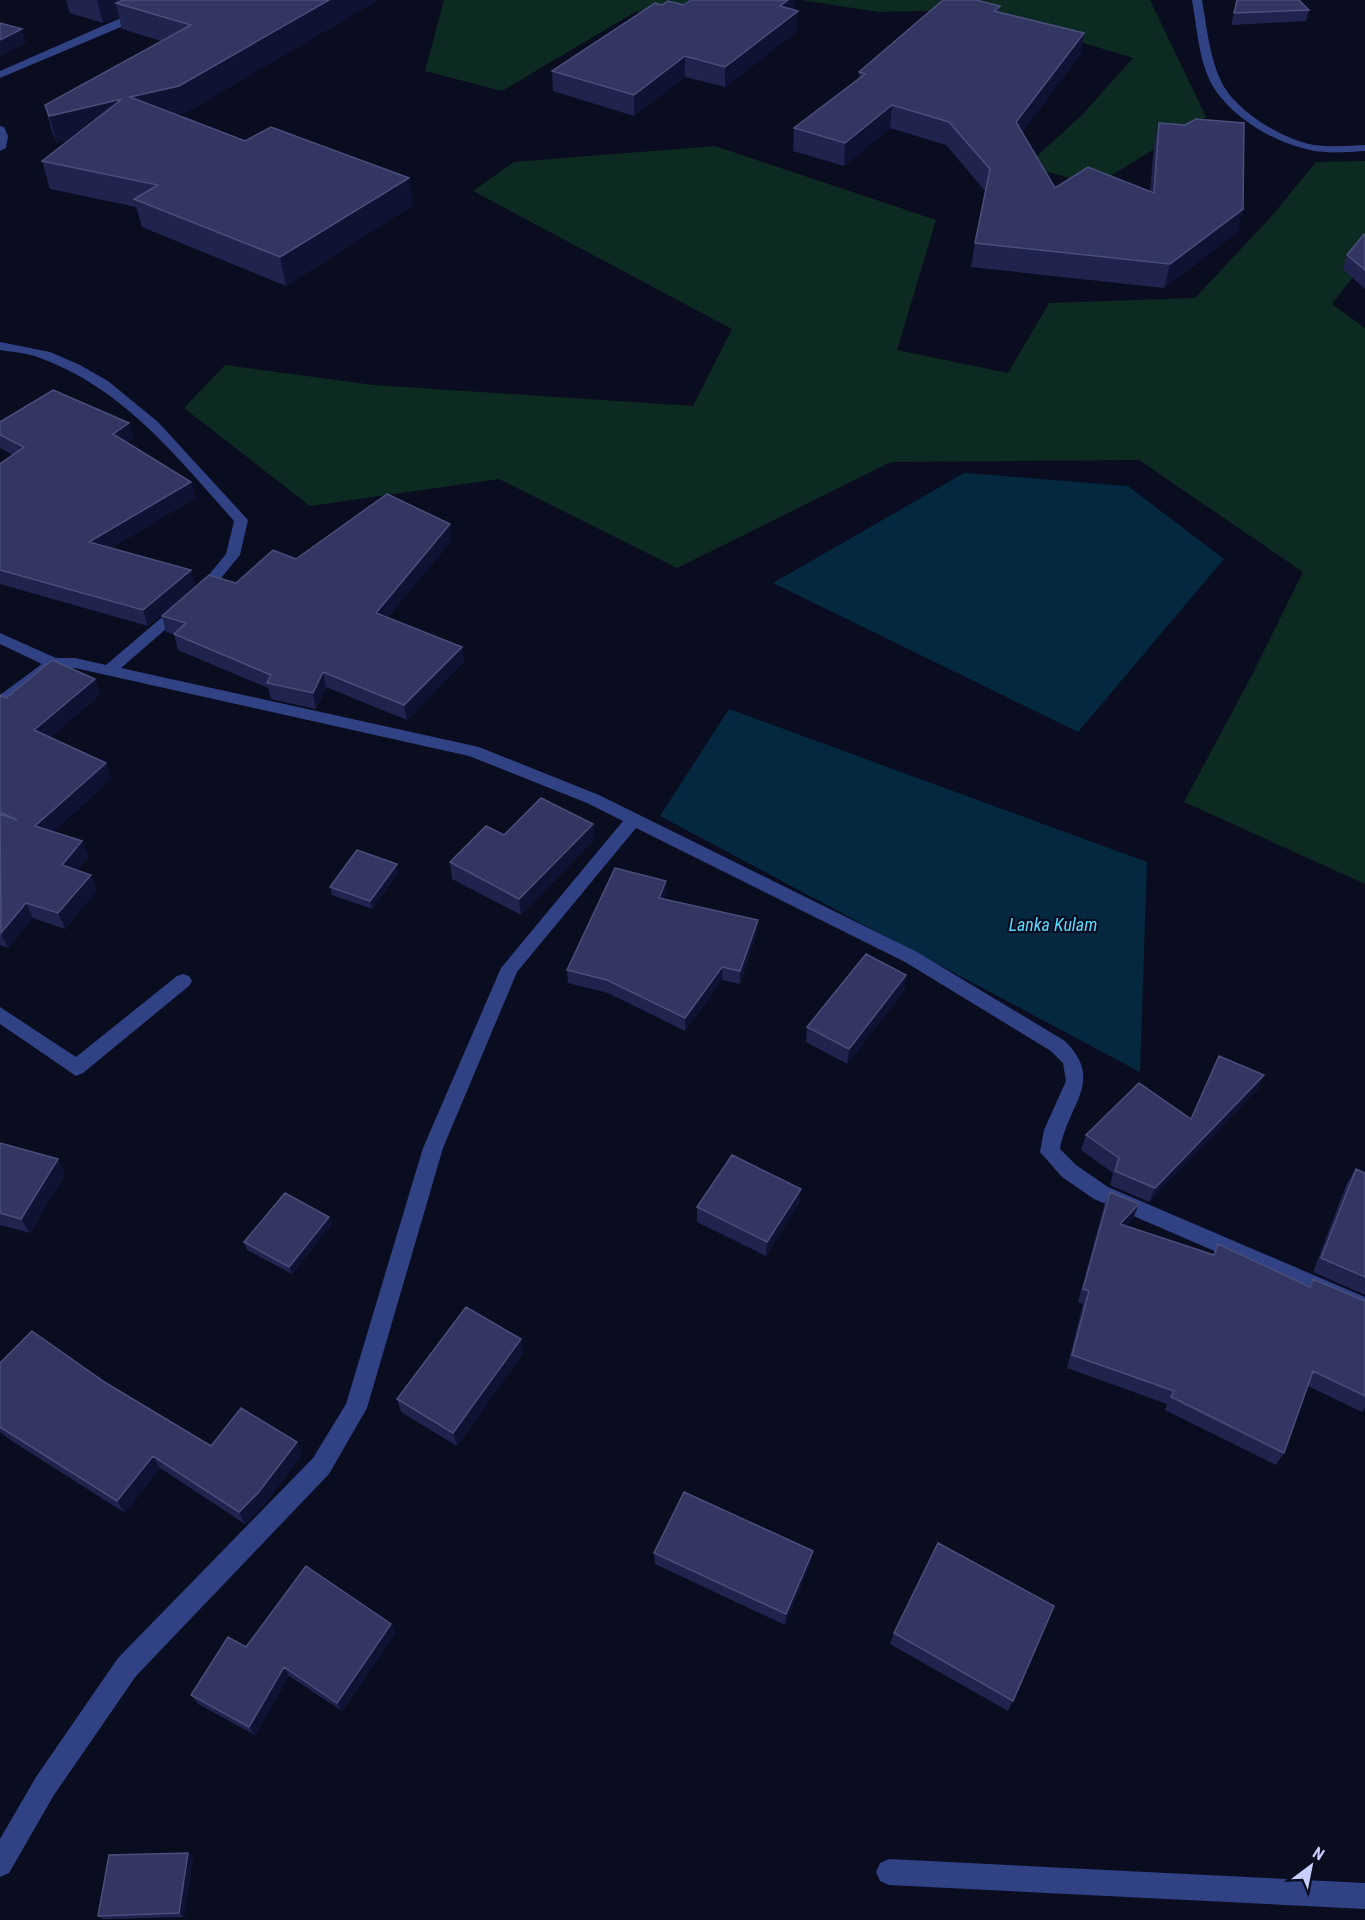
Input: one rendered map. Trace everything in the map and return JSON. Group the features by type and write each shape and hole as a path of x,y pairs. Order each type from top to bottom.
{"street":[{"path":"0,75 127,19 180,0"},
{"path":"1197,0 1205,49 1216,84 1241,111 1268,129 1308,147 1338,150 1365,148"},
{"path":"0,129 3,136 0,148"},
{"path":"1338,150 1365,159"},
{"path":"0,346 45,355 99,379 143,412 241,520 233,555 207,585 129,650 109,671"},
{"path":"0,638 54,663 75,663 473,751 593,799 634,819 911,957 1058,1046 1072,1060 1077,1080 1054,1130 1050,1152 1069,1172 1101,1193 1365,1307"},
{"path":"0,703 54,663"},
{"path":"0,1864 45,1786 127,1667 321,1466 356,1408 433,1148 510,968 634,819"},
{"path":"0,1014 76,1068 183,981"},
{"path":"889,1872 1365,1896"}],"green space":[{"path":"444,0 715,0 635,12 502,91 425,71"},
{"path":"800,0 1150,0 1206,117 1096,185 1026,166 1082,115 1133,58 975,10 879,12"},
{"path":"715,146 936,220 897,350 1008,373 1049,303 1195,298 1271,217 1316,162 1365,161 1365,261 1332,304 1365,328 1365,884 1184,802 1251,677 1303,572 1139,460 891,462 677,568 499,479 310,506 184,408 225,365 374,385 693,406 732,329 473,191 514,162"}],"water":[{"path":"964,473 1128,486 1224,559 1078,732 773,583"},
{"name":"Lanka Kulam","path":"729,709 1147,862 1140,1072 660,816"}],"building":[{"path":"123,0 329,0 179,86 130,97 245,141 271,127 409,178 280,257 134,199 158,185 42,161 122,99 49,116 45,105 191,25 116,3"},
{"path":"691,0 788,0 780,6 798,11 725,67 685,56 634,95 552,71 655,3 662,5 668,1 684,5"},
{"path":"943,0 976,0 1000,6 994,11 1084,33 1016,122 1055,188 1088,167 1154,193 1159,123 1185,125 1196,119 1244,123 1243,209 1170,264 975,243 990,169 949,122 892,105 845,143 794,128 865,74 859,72"},
{"path":"1237,0 1299,0 1309,10 1234,13"},
{"path":"0,23 22,29 0,40"},
{"path":"1365,235 1365,270 1347,255"},
{"path":"53,390 129,423 113,434 191,482 89,542 191,570 143,610 0,570 0,464 24,447 0,435 0,422"},
{"path":"387,494 450,524 376,613 462,647 404,705 323,672 313,693 267,683 271,675 174,634 186,623 162,616 209,575 236,583 273,550 296,559"},
{"path":"52,660 95,679 34,730 106,763 35,826 82,841 62,865 91,875 58,913 26,903 1,933 0,814 17,820 0,812 0,695 6,698"},
{"path":"541,798 593,824 519,899 450,862 486,826 504,835"},
{"path":"357,850 397,864 370,901 330,887"},
{"path":"615,868 666,881 659,898 758,920 740,971 722,967 685,1018 607,980 567,970"},
{"path":"866,954 906,975 849,1049 807,1027"},
{"path":"1219,1056 1264,1075 1155,1188 1115,1171 1119,1158 1086,1135 1139,1083 1191,1119"},
{"path":"0,1143 58,1159 21,1219 0,1213"},
{"path":"732,1155 801,1189 767,1242 697,1207"},
{"path":"1356,1169 1365,1173 1365,1277 1321,1258"},
{"path":"1110,1192 1139,1204 1120,1224 1214,1255 1218,1244 1310,1287 1313,1279 1365,1301 1365,1396 1313,1371 1284,1453 1171,1397 1174,1391 1072,1355 1089,1291 1083,1289"},
{"path":"285,1193 329,1217 289,1267 244,1242"},
{"path":"466,1307 521,1339 453,1433 397,1399"},
{"path":"32,1331 106,1383 211,1446 241,1408 297,1442 258,1493 239,1512 153,1456 117,1501 0,1427 0,1363"},
{"path":"684,1492 813,1551 786,1614 654,1553"},
{"path":"938,1543 1054,1606 1013,1701 894,1633"},
{"path":"306,1566 391,1624 337,1703 284,1667 249,1727 191,1695 228,1637 246,1647"},
{"path":"188,1853 179,1913 98,1916 109,1855"}]}
